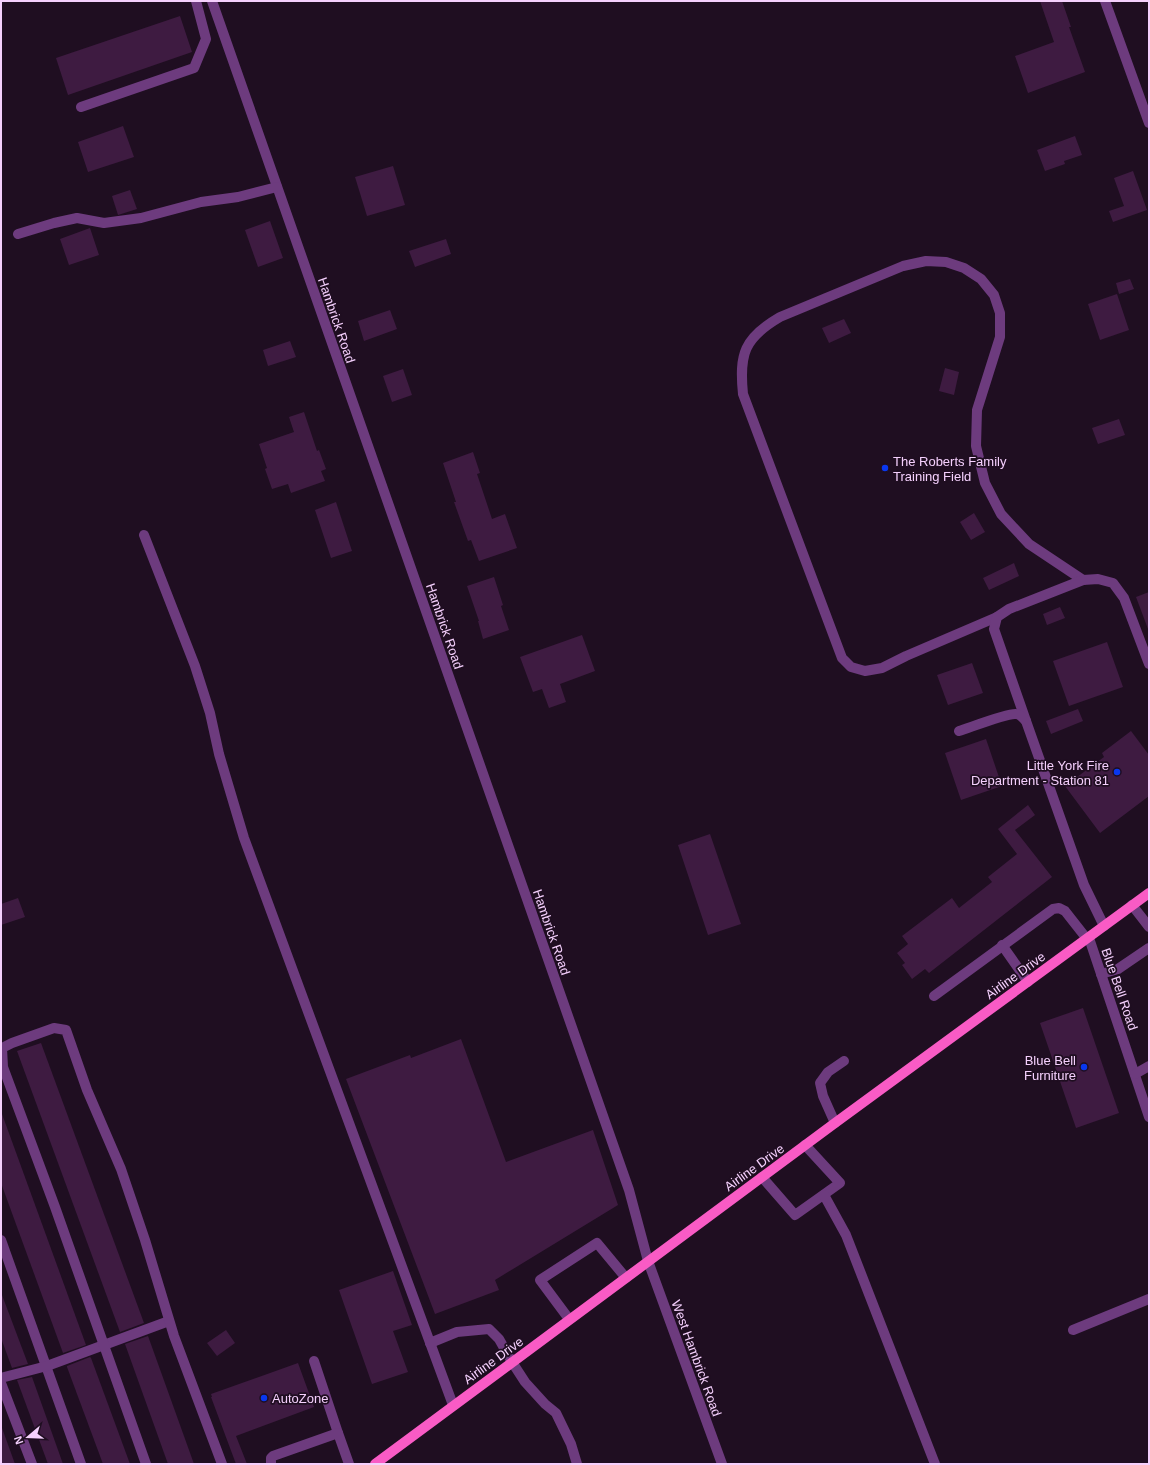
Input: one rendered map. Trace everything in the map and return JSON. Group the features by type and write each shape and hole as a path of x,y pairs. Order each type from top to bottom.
{"main road":[{"name":"Airline Drive","path":"375,1464 569,1319 1149,893"}],"street":[{"path":"81,107 194,68 206,39 196,1"},
{"name":"Hambrick Road","path":"212,1 629,1190 648,1261"},
{"path":"1105,1 1149,123"},
{"path":"18,234 77,218 104,223 141,218 201,202 238,197 277,187"},
{"path":"1083,580 1029,544 1001,514 985,483 976,446 977,410 1000,337 1000,313 994,295 981,279 964,268 946,262 926,261 903,266 780,317 764,327 754,337 743,355 741,373 743,394 842,658 851,667 865,671 882,668 906,656 997,617 1009,609 1083,580 1098,579 1113,583 1124,598 1149,664"},
{"path":"144,535 197,673 210,713 218,754 244,838 453,1405"},
{"path":"997,617 994,629 1084,885 1104,926"},
{"path":"959,731 1004,716 1016,714 1026,721"},
{"path":"1132,905 1149,927"},
{"name":"Blue Bell Road","path":"934,996 1053,908 1059,908 1065,911 1088,938 1149,1117"},
{"path":"1002,945 1028,982"},
{"path":"1101,974 1118,969 1149,948"},
{"path":"146,1464 3,1067 2,1048 54,1028 66,1030 88,1090 121,1169 185,1368 222,1464"},
{"path":"835,1123 823,1096 820,1083 828,1072 844,1061"},
{"path":"1135,1074 1149,1066"},
{"path":"762,1177 795,1215 840,1183 805,1145"},
{"path":"824,1195 846,1236 935,1464"},
{"path":"1,1240 81,1464"},
{"path":"569,1319 540,1280 597,1243 626,1278"},
{"name":"West Hambrick Road","path":"648,1261 722,1464"},
{"path":"1073,1330 1149,1299"},
{"path":"1,1378 47,1366 169,1321"},
{"path":"430,1343 457,1332 489,1329 499,1339 525,1382 544,1404 556,1413 571,1444 577,1464"},
{"path":"314,1361 349,1464"},
{"path":"1,1383 32,1464"},
{"path":"271,1464 271,1458 273,1456 338,1433"}],"building":[{"path":"1040,1 1062,1 1071,27 1069,27 1085,72 1028,93 1015,56 1054,42"},
{"path":"180,16 192,52 68,95 56,58"},
{"path":"123,126 134,157 88,172 78,142"},
{"path":"1075,136 1082,155 1064,161 1065,164 1045,171 1037,150"},
{"path":"393,166 405,205 367,216 355,177"},
{"path":"1133,171 1147,210 1113,222 1109,211 1124,206 1114,178"},
{"path":"130,190 137,209 118,215 112,196"},
{"path":"270,221 283,258 258,267 245,230"},
{"path":"90,228 99,255 69,265 60,239"},
{"path":"446,239 451,254 415,267 409,251"},
{"path":"1130,279 1134,289 1119,294 1116,283"},
{"path":"1117,294 1129,330 1100,340 1088,304"},
{"path":"390,310 397,329 364,341 358,321"},
{"path":"844,319 851,333 829,343 822,328"},
{"path":"290,341 296,357 268,366 263,350"},
{"path":"945,368 959,372 954,395 939,391"},
{"path":"403,369 412,395 392,402 383,376"},
{"path":"304,412 317,451 319,450 326,469 321,471 325,481 291,493 288,484 272,489 259,444 294,432 289,417"},
{"path":"1119,419 1125,435 1098,444 1092,428"},
{"path":"473,452 480,473 477,474 492,519 505,514 517,548 479,561 471,540 468,541 454,502 456,502 443,463"},
{"path":"336,502 352,551 331,558 315,510"},
{"path":"974,513 985,532 971,540 960,522"},
{"path":"1014,563 1019,576 989,590 983,578"},
{"path":"494,577 509,630 483,639 479,621 467,586"},
{"path":"1149,592 1149,629 1148,629 1136,597"},
{"path":"1060,607 1065,618 1047,625 1043,614"},
{"path":"582,635 595,671 560,684 566,702 549,708 542,689 533,692 520,657"},
{"path":"1107,642 1123,687 1069,706 1053,661"},
{"path":"972,663 983,693 948,705 937,675"},
{"path":"1078,709 1083,721 1051,734 1046,721"},
{"name":"Little York Fire Department - Station 81","path":"1131,731 1149,755 1149,796 1100,833 1065,786 1104,757 1102,753"},
{"path":"986,739 1002,786 961,800 945,753"},
{"path":"1028,805 1035,815 1015,830 1052,877 929,973 925,969 912,979 902,965 905,963 897,953 908,944 902,936 952,898 959,908 992,882 988,877 1017,854 998,829"},
{"path":"710,834 741,924 708,935 678,845"},
{"path":"18,898 25,917 1,925 1,904"},
{"path":"1083,1008 1119,1113 1076,1128 1040,1023"},
{"path":"461,1039 506,1162 593,1130 618,1205 495,1280 499,1290 435,1314 346,1079 410,1055 411,1058"},
{"path":"41,1043 144,1323 120,1332 17,1051"},
{"path":"1,1114 86,1345 63,1353 1,1183"},
{"path":"393,1271 412,1325 393,1331 408,1372 372,1384 339,1290"},
{"path":"1,1295 28,1364 12,1368 1,1338"},
{"path":"226,1330 235,1343 217,1356 207,1343"},
{"path":"148,1336 194,1464 168,1464 125,1344"},
{"path":"90,1357 130,1464 103,1464 67,1367"},
{"path":"298,1363 314,1407 236,1436 247,1464 236,1464 211,1394"},
{"path":"32,1377 63,1464 48,1464 17,1380"},
{"path":"2,1428 15,1464 1,1464"}],"place":[{"name":"The Roberts Family Training Field","path":"885,468"},
{"name":"Little York Fire Department - Station 81","path":"1117,772"},
{"name":"Blue Bell Furniture","path":"1084,1067"},
{"name":"AutoZone","path":"264,1398"}]}
